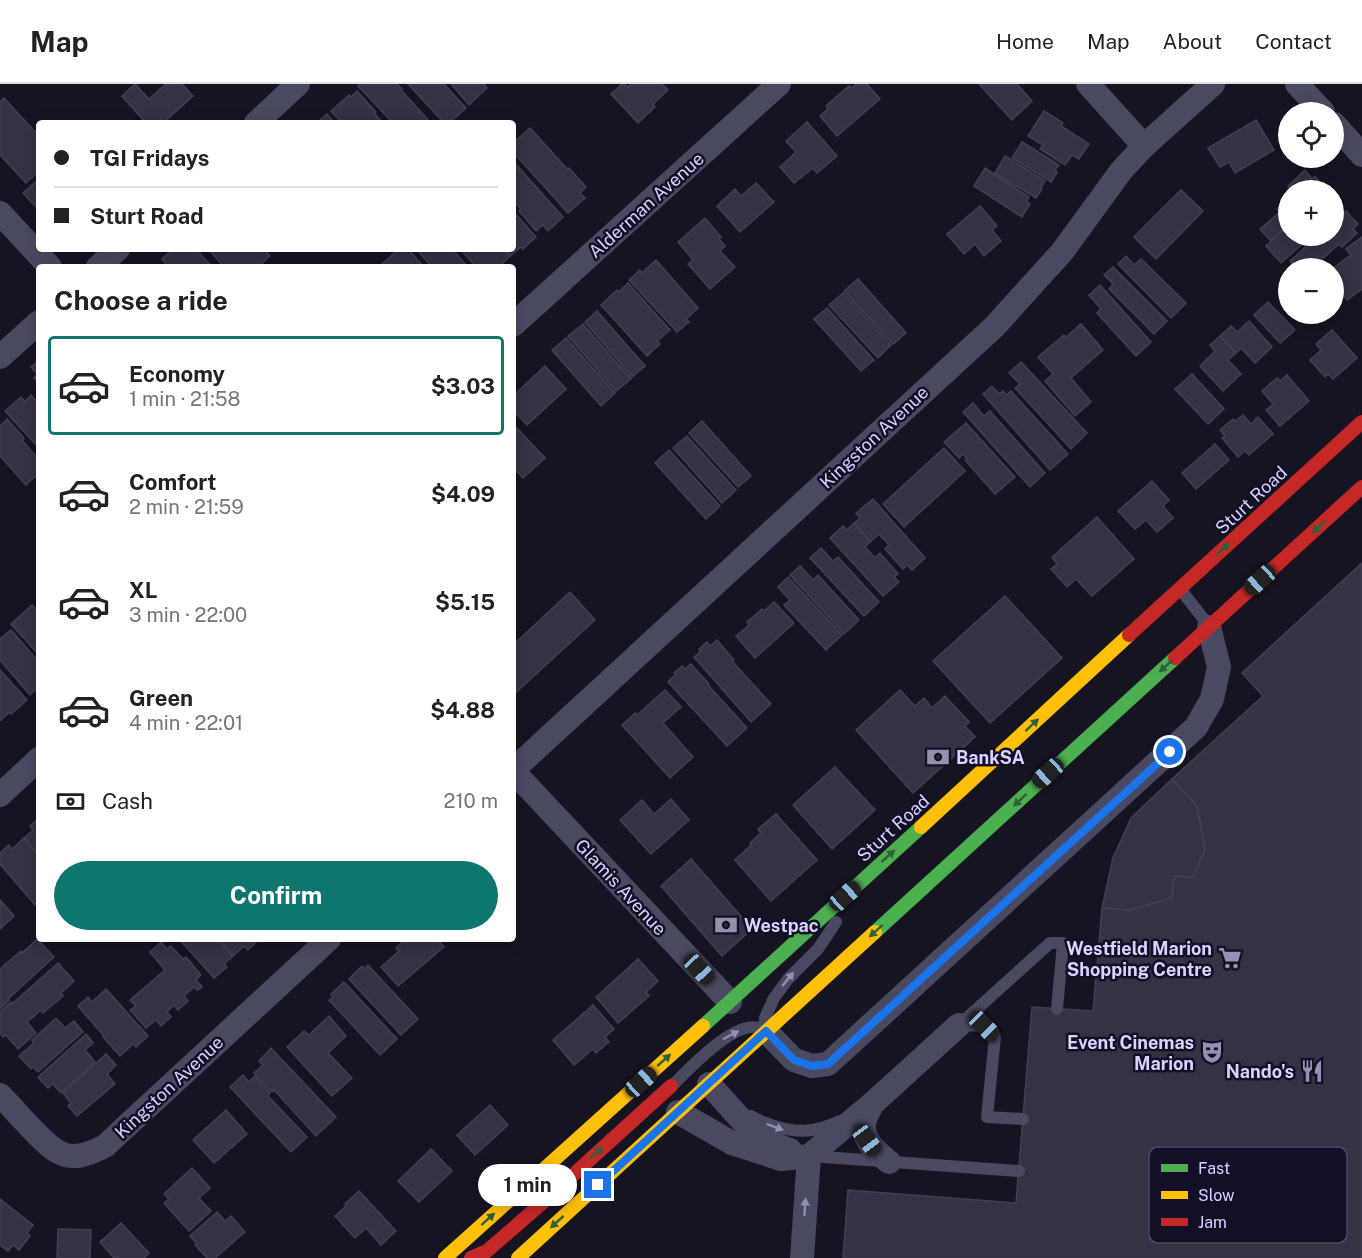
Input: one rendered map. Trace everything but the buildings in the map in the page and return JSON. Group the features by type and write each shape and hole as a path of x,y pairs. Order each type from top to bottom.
{"main road":[{"name":"Sturt Road","path":"445,1258 730,1002 1362,422"},
{"path":"518,1258 1362,487"},
{"path":"471,1258 487,1251 671,1086"}],"street":[{"path":"259,120 298,84"},
{"name":"Alderman Avenue","path":"516,322 779,84"},
{"path":"1088,84 1144,146"},
{"name":"Kingston Avenue","path":"516,768 994,327 1062,252 1121,171 1144,146 1213,84"},
{"path":"1298,84 1314,102"},
{"path":"1344,135 1362,155"},
{"path":"0,213 36,251"},
{"path":"37,252 48,264"},
{"path":"101,264 115,252"},
{"path":"0,357 36,325"},
{"path":"766,1031 794,1060 812,1066 828,1064 1196,727 1212,699 1219,667 1209,627"},
{"path":"0,795 36,762"},
{"name":"Glamis Avenue","path":"516,774 730,1002"},
{"name":"Kingston Avenue","path":"0,1095 49,1147 59,1154 72,1157 89,1155 105,1146 326,942"},
{"path":"678,1112 732,1143 781,1159 809,1156 872,1104 959,1025"},
{"path":"709,1084 747,1126 779,1146 809,1156"},
{"path":"872,1104 864,1123 867,1140 874,1150 889,1162"},
{"path":"802,1258 809,1156"}],"lane":[{"path":"1180,589 1209,627"},
{"path":"766,1031 765,1018 774,998 831,931 839,916 845,896"},
{"path":"959,1025 1050,943 1063,943 1057,1009"},
{"path":"959,1025 984,1026 995,1037 987,1117 1023,1119"},
{"path":"671,1086 713,1046 728,1036 745,1028 756,1026 766,1031"},
{"path":"671,1086 709,1084 756,1120 785,1130 809,1131 829,1126 872,1104"},
{"path":"809,1156 1019,1171"}],"traffic: fast":[{"path":"875,932 1175,658"},
{"path":"703,1026 921,827"}],"traffic: slow":[{"path":"921,827 1129,635"},
{"path":"518,1258 875,932"},
{"path":"445,1258 703,1026"}],"traffic: jam":[{"path":"1129,635 1362,422"},
{"path":"1175,658 1362,487"},
{"path":"471,1258 487,1251 671,1086"}],"place":[{"name":"BankSA","path":"938,757"},
{"name":"Westpac","path":"726,925"},
{"name":"Westfield Marion Shopping Centre","path":"1230,958"},
{"name":"Event Cinemas Marion","path":"1212,1052"},
{"name":"Nando's","path":"1312,1071"}],"route":[{"path":"598,1185 766,1031 794,1060 812,1066 828,1064 1170,752"}]}
